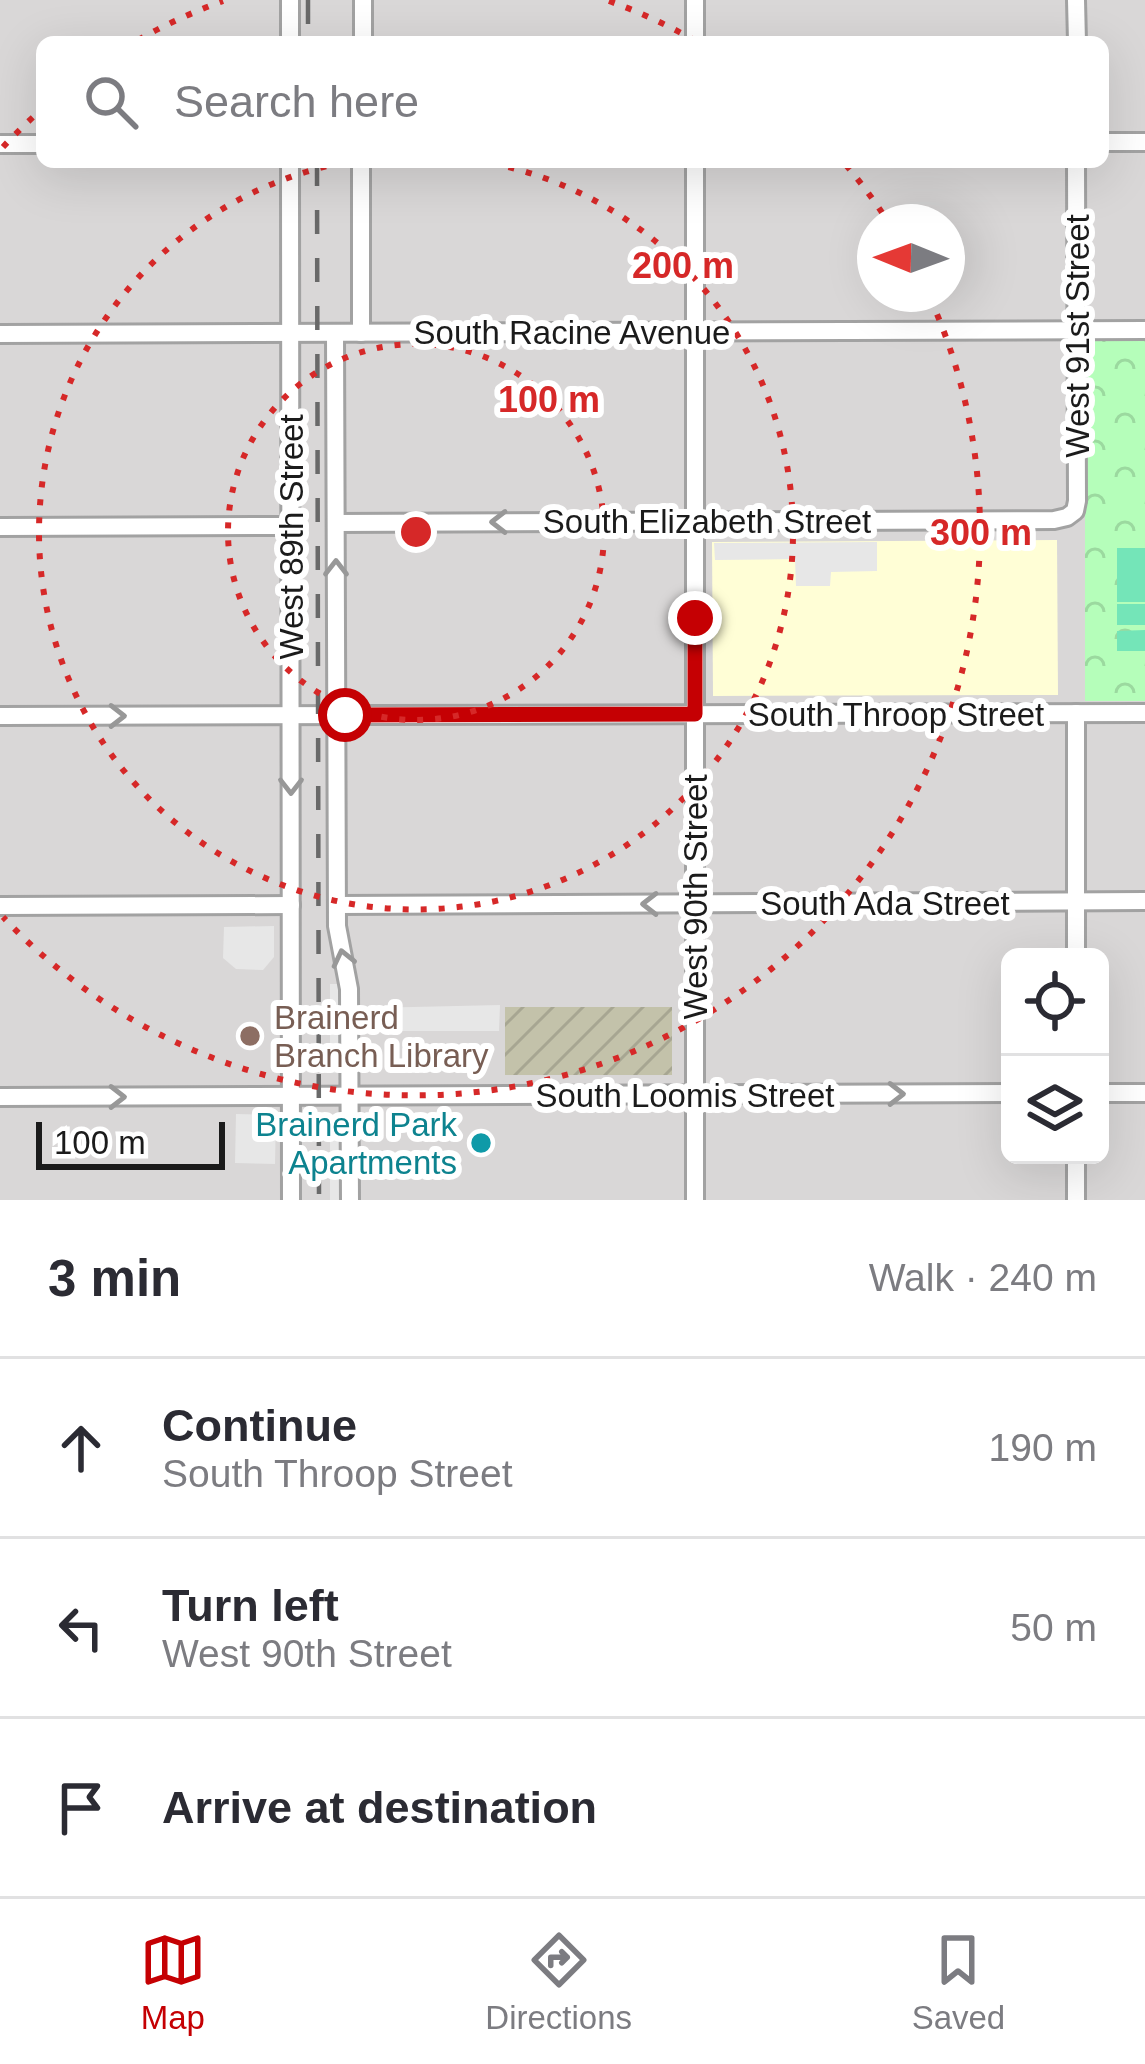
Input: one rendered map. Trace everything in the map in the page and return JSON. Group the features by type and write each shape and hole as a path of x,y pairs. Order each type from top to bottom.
{"street":[{"path":"290,0 290,36"},
{"path":"363,0 363,36"},
{"path":"695,0 695,36"},
{"path":"1076,0 1076,36"},
{"path":"1109,142 1145,142"},
{"path":"0,144 36,144"},
{"name":"West 89th Street","path":"290,168 292,1200"},
{"path":"361,168 361,333"},
{"name":"West 90th Street","path":"695,168 695,1200"},
{"name":"West 91st Street","path":"1075,511 1076,168"},
{"name":"South Racine Avenue","path":"0,334 1145,330"},
{"name":"West 89th Street","path":"335,333 337,926 349,989 350,1200"},
{"name":"South Elizabeth Street","path":"336,523 1054,520 1075,511"},
{"path":"0,527 290,526"},
{"path":"1076,713 1076,948"},
{"name":"South Throop Street","path":"0,716 1145,713"},
{"name":"South Ada Street","path":"337,905 1145,902"},
{"path":"0,906 291,905"},
{"name":"South Loomis Street","path":"0,1097 1001,1093"},
{"path":"1109,1093 1145,1093"},
{"path":"1076,1164 1076,1200"}],"shaded area":[{"path":"0,0 1145,0 1145,1200 0,1200"},
{"path":"1057,540 1058,695 713,696 712,542"},
{"path":"877,542 877,571 831,572 830,586 796,586 795,559 715,560 714,543"},
{"path":"274,926 274,957 263,970 236,969 223,958 224,927"},
{"path":"330,984 344,984 344,1073 330,1073"},
{"path":"500,1005 499,1031 367,1031 369,1008"},
{"path":"505,1007 672,1007 672,1075 505,1075"},
{"path":"236,1114 276,1115 275,1164 235,1163"},
{"path":"330,1118 340,1118 340,1200 330,1200"}],"green space":[{"path":"1092,338 1145,338 1145,701 1085,701 1085,348"},
{"path":"1117,548 1145,548 1145,602 1117,602"},
{"path":"1117,604 1145,604 1145,625 1117,625"},
{"path":"1145,630 1145,651 1117,651 1117,631"}],"railway":[{"path":"308,0 308,36"},
{"path":"317,168 319,1200"}],"place":[{"name":"Brainerd Branch Library","path":"250,1036"},
{"name":"Brainerd Park Apartments","path":"481,1143"}],"route":[{"path":"345,715 695,714 695,618"}]}
